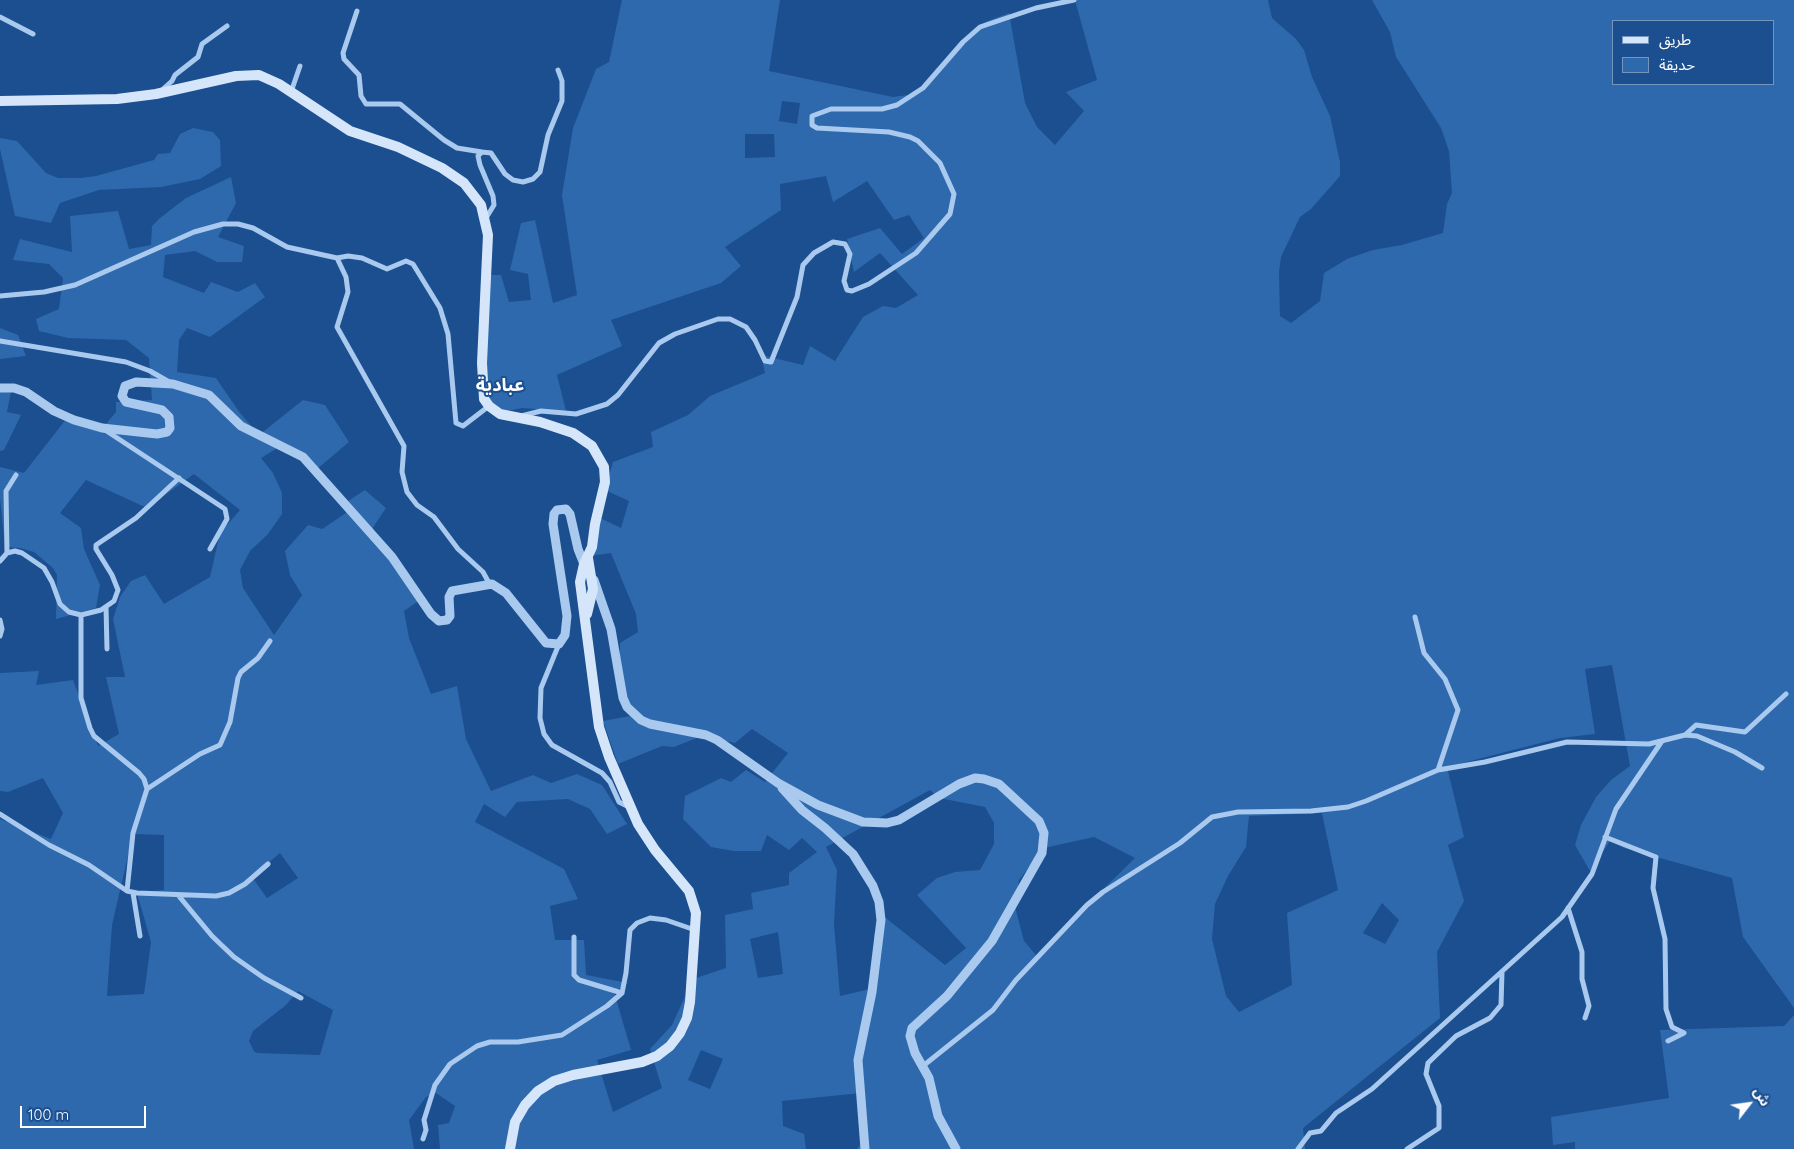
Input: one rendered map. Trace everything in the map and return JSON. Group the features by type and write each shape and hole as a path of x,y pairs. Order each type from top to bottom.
{"main road":[{"path":"0,101 93,101 156,94 247,74 271,79 350,131 398,147 442,168 464,183 474,193 486,218 488,234 482,392 489,406 500,414 540,422 573,433 592,446 604,467 605,482 595,524 591,552 586,561 580,582 587,618 599,727 630,807 655,850 689,891 696,913 687,1018 680,1033 670,1046 657,1056 642,1062 573,1075 554,1081 538,1091 524,1105 515,1122 510,1149"},
{"path":"586,561 593,577 587,618"}],"street":[{"path":"516,417 541,411 576,414 606,404 618,394 659,343 675,334 718,319 730,319 742,323 755,340 765,361 771,362 797,297 803,265 814,253 833,242 846,244 850,254 845,272 845,286 852,291 859,289 916,253 950,214 954,194 940,163 918,141 889,132 817,128 812,125 812,116 831,109 882,109 897,105 923,88 963,42 980,27 1036,8 1074,0"},
{"path":"357,11 343,53 344,59 359,74 361,96 366,104 400,104 444,140 457,148 491,152 505,174 513,180 523,182 533,179 540,172 548,135 562,101 562,81 558,70"},
{"path":"0,17 33,34"},
{"path":"156,94 172,81 175,74 198,56 202,44 227,26"},
{"path":"291,92 300,66"},
{"path":"482,152 478,156 480,165 494,204 486,218"},
{"path":"0,296 44,292 75,285 194,232 223,224 238,224 253,228 287,247 336,258 348,256 362,258 387,269 406,261 414,264 440,308 448,334 456,422 463,426 489,406"},
{"path":"336,258 346,277 348,292 337,327 404,446 402,472 407,492 417,505 434,517 458,549 483,572 489,583 506,593 546,643 559,644"},
{"path":"0,341 126,362 160,375 173,384"},
{"path":"0,388 14,388 26,392 66,418 102,428 157,434 167,432 171,424 166,412 131,405 124,400 122,390 130,382 173,384 209,395 241,426 302,457 392,557 436,620 444,621 450,616 449,597 452,591 489,583"},
{"path":"102,428 219,504 227,514 227,519 210,550"},
{"path":"7,553 6,491 16,475"},
{"path":"0,562 7,553 15,551 22,553 44,568 52,582 60,604 69,612 81,615 106,607 114,601 118,590 112,575 96,549 96,545 136,518 179,478"},
{"path":"586,561 578,549 570,514 566,509 557,510 554,514 553,524 568,616 565,635 559,644 541,688 538,703 544,734 552,745 602,773 610,782 619,802 630,807"},
{"path":"593,577 612,629 623,698 633,714 650,724 711,738 778,783 852,819 875,823 904,818 966,780 984,778 999,784 1039,821 1044,833 1042,852 992,941 947,996 912,1028 910,1040 929,1078 938,1116 956,1149"},
{"path":"106,607 108,649"},
{"path":"81,615 81,698 90,728 94,736 139,773 144,779 147,789 133,833 130,892 140,936"},
{"path":"1415,617 1424,653 1445,679 1458,710 1438,770"},
{"path":"0,620 0,636"},
{"path":"147,789 200,754 220,744 230,722 238,678 241,672 258,658 270,641"},
{"path":"1685,735 1696,726 1745,732 1786,694"},
{"path":"923,1066 993,1010 1016,980 1087,905 1103,892 1180,843 1204,821 1223,814 1311,810 1348,806 1366,801 1438,770 1485,762 1566,742 1649,744 1685,735 1697,736 1735,752 1762,768"},
{"path":"1298,1149 1310,1133 1321,1131 1336,1113 1372,1089 1562,917 1592,874 1616,809 1662,741"},
{"path":"778,783 802,810 853,854 874,886 879,902 881,920 872,992 858,1060 865,1149"},
{"path":"0,814 49,846 89,865 130,892 178,896 216,896 229,893 245,884 268,864"},
{"path":"1605,837 1656,857 1653,888 1665,939 1666,1009 1672,1027 1684,1033 1668,1041"},
{"path":"178,896 212,936 234,957 264,978 301,998"},
{"path":"1568,908 1582,952 1582,979 1590,1006 1585,1018"},
{"path":"423,1139 426,1130 424,1120 435,1084 450,1064 477,1046 490,1042 518,1042 562,1035 607,1006 622,993 630,930 637,923 650,918 666,920 696,930"},
{"path":"574,937 574,975 579,980 622,993"},
{"path":"1407,1149 1439,1128 1439,1106 1426,1074 1428,1063 1456,1036 1490,1018 1501,1005 1502,972"}],"green space":[{"path":"622,0 780,0 769,71 893,97 908,95 921,88 964,40 985,22 1009,13 1025,103 1037,127 1055,145 1084,111 1066,92 1097,80 1075,0 1268,0 1272,18 1296,39 1304,50 1312,77 1330,116 1340,162 1340,176 1311,209 1300,217 1281,257 1279,272 1280,316 1291,323 1320,301 1324,273 1347,259 1373,250 1402,245 1443,233 1447,204 1452,193 1449,151 1441,128 1396,57 1390,32 1372,0 1794,0 1794,1008 1743,937 1732,878 1624,848 1610,841 1590,871 1575,845 1581,825 1596,797 1611,780 1630,766 1612,665 1585,669 1595,734 1560,738 1447,767 1464,837 1448,845 1464,901 1437,952 1440,1018 1303,1128 1305,1149 857,1149 861,1143 861,1093 782,1101 783,1126 804,1134 806,1149 440,1149 438,1125 449,1123 455,1106 436,1093 426,1097 409,1120 414,1149 0,1149 0,819 51,839 63,813 43,778 8,792 0,791 0,673 39,671 36,685 73,680 98,746 119,734 106,677 125,677 113,619 120,597 131,581 145,575 164,604 210,577 220,533 240,510 194,474 147,508 86,480 60,513 81,528 84,549 100,585 96,608 56,619 57,575 53,568 34,552 20,548 5,547 0,498 0,467 24,473 70,414 106,424 116,412 116,402 152,400 149,358 126,340 68,338 39,331 36,319 59,309 63,278 49,264 13,260 20,239 72,252 70,216 118,211 129,249 151,245 152,226 160,218 186,198 231,177 236,203 218,237 244,246 242,262 217,262 195,251 165,255 163,277 204,293 211,282 238,292 255,283 265,297 210,337 187,328 179,340 177,372 216,378 240,413 259,435 303,400 325,405 349,442 317,469 284,444 261,458 273,473 282,493 282,514 268,534 250,551 240,570 243,588 274,635 302,595 290,575 285,551 308,525 322,529 352,509 348,501 365,490 386,508 370,532 423,598 404,611 409,638 431,694 457,686 466,739 491,791 533,775 551,783 577,774 602,785 627,824 607,834 590,809 568,799 517,802 505,817 484,804 475,822 564,869 578,899 550,906 555,940 584,940 586,975 628,983 614,992 631,1050 597,1060 613,1112 662,1088 650,1049 672,1025 693,979 726,968 725,915 753,909 751,893 789,885 789,873 817,852 802,838 789,850 767,835 761,851 734,851 711,847 683,819 685,796 721,778 731,782 746,770 765,782 788,753 752,729 735,743 702,736 674,747 662,746 618,764 603,721 630,716 620,677 620,643 638,632 636,614 611,553 589,556 594,515 621,528 629,501 605,490 613,462 653,447 651,432 688,415 710,396 765,373 761,355 803,365 810,346 835,361 863,317 883,306 896,308 918,295 880,253 854,272 847,239 880,228 902,254 924,238 909,215 894,220 867,181 833,202 826,176 780,184 781,210 725,247 741,266 721,283 611,320 622,346 557,375 566,411 522,408 502,410 485,397 486,275 501,275 509,302 531,300 528,274 510,270 521,223 535,220 553,303 577,295 562,195 573,128 596,69 609,62","holes":["782,101 800,103 797,124 779,121","745,134 774,134 775,157 745,158","930,790 939,798 985,807 994,823 994,844 980,870 955,872 937,878 917,895 966,948 945,965 882,915 874,935 874,988 840,996 834,924 837,870 826,847","1322,813 1338,890 1287,913 1292,985 1239,1012 1226,996 1212,939 1215,904 1228,876 1246,847 1249,816","133,834 164,835 164,890 137,893 151,942 144,994 107,996 112,925","1094,837 1135,858 1036,955 1024,941 1015,907 1019,880 1044,848","280,853 298,878 267,898 252,877","1382,903 1399,920 1385,944 1363,933","778,932 783,974 758,978 750,939","298,991 333,1010 320,1055 257,1053 249,1041 253,1031 286,1005","701,1050 723,1059 710,1089 688,1080"]},
{"path":"193,128 213,132 220,140 221,166 200,179 161,187 99,190 60,203 51,223 15,216 0,149 0,138 17,141 46,173 58,178 81,178 96,176 154,160 158,154 170,153 180,134"},
{"path":"0,328 18,335 26,356 0,359"},
{"path":"0,386 12,386 7,412 21,415 4,450 0,451"},
{"path":"1794,1015 1794,1149 1575,1149 1575,1142 1553,1145 1551,1117 1669,1098 1660,1030 1784,1026"}],"district":[{"name":"عبادية","path":"500,386"}]}
